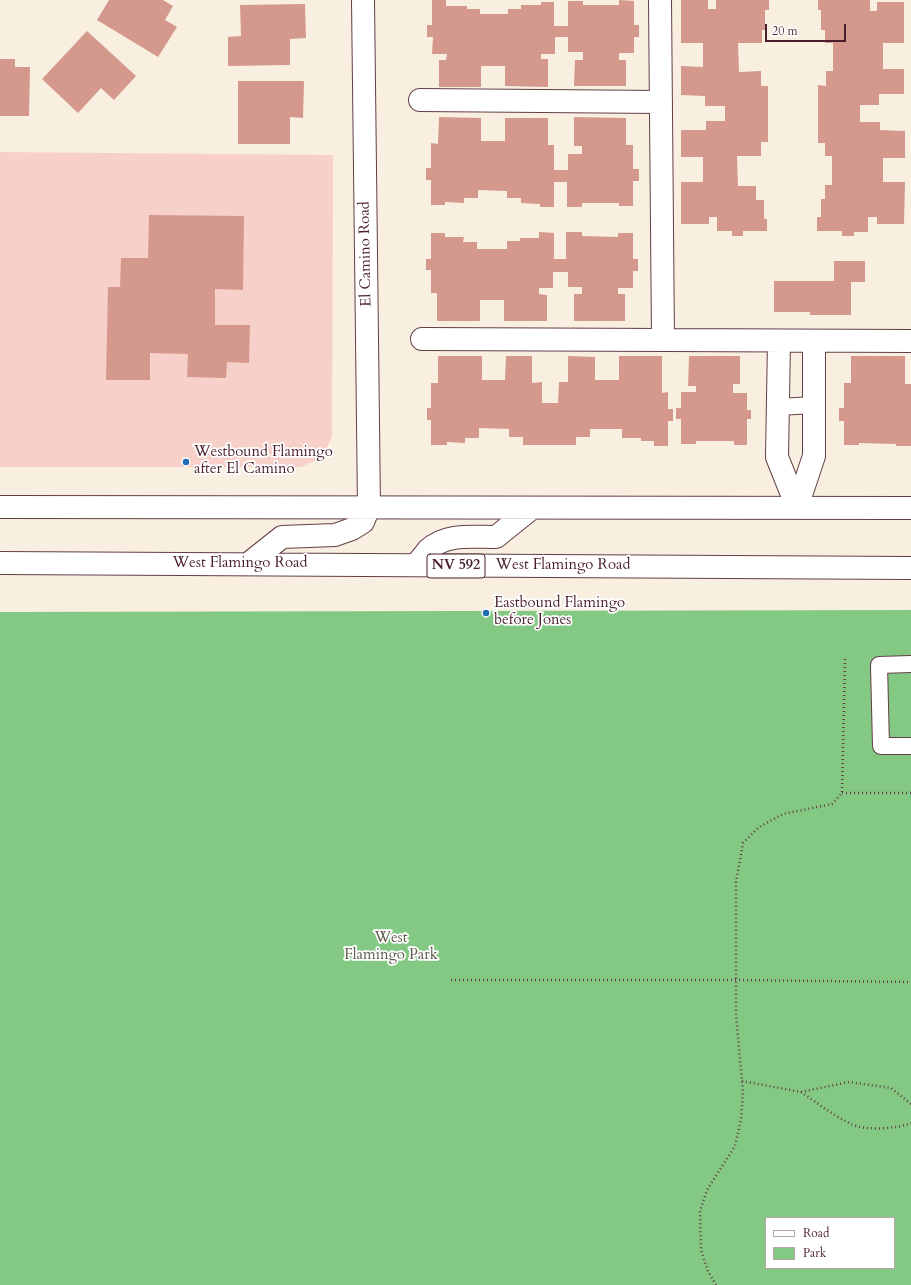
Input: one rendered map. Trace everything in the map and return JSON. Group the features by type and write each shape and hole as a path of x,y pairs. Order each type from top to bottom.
{"main road":[{"name":"El Camino Road","path":"363,0 370,507"},
{"path":"660,0 663,340"},
{"path":"420,100 661,102"},
{"path":"422,338 911,341"},
{"path":"779,341 776,457 797,507"},
{"path":"797,507 814,456 814,341"},
{"path":"0,507 911,508"},
{"path":"248,564 282,537 335,535 352,529 363,522 370,507"},
{"path":"416,565 429,550 445,539 469,537 496,538 532,508"},
{"name":"West Flamingo Road","path":"0,563 911,568"}],"lane":[{"path":"778,407 814,405"},
{"path":"911,664 879,665 881,746 911,746"}],"path":[{"path":"716,1285 708,1271 701,1250 700,1211 707,1190 735,1146 741,1120 743,1092 736,1015 736,882 743,843 759,827 783,814 832,804 842,794 845,659"},
{"path":"842,794 911,793"},
{"path":"452,980 736,980 911,982"},
{"path":"742,1081 801,1092 849,1082 891,1088 911,1104"},
{"path":"801,1092 852,1125 879,1129 911,1123"}],"shaded area":[{"path":"0,152 333,155 332,437 322,457 301,467 0,467"}],"green space":[{"name":"West Flamingo Park","path":"911,610 911,1285 0,1285 0,612"}],"building":[{"path":"109,0 163,0 173,6 165,20 177,27 158,57 97,20"},
{"path":"432,0 446,0 446,6 467,6 467,9 480,9 480,14 508,14 508,9 521,9 521,5 541,5 541,2 554,2 554,26 568,26 568,1 583,1 583,5 619,5 619,0 634,1 634,25 639,25 639,37 634,37 634,53 619,53 619,60 626,60 626,86 574,86 575,60 583,60 583,52 568,52 568,37 555,37 555,54 541,54 541,59 548,59 548,87 505,86 505,66 481,66 481,87 439,87 439,60 446,60 447,54 432,54 433,37 427,37 427,25 432,25"},
{"path":"681,0 708,0 708,9 716,9 716,0 769,0 769,10 765,10 765,30 762,30 762,43 738,43 739,72 761,71 761,86 768,86 768,142 761,142 761,156 737,156 738,186 756,186 756,200 764,200 764,219 767,219 767,231 743,231 743,236 732,236 732,231 717,231 717,217 709,217 709,224 681,224 681,182 703,182 703,157 681,157 681,130 706,130 706,121 725,121 725,106 705,106 705,96 681,95 681,66 703,67 703,43 681,43"},
{"path":"818,0 870,0 870,11 877,11 877,2 904,2 904,43 883,43 883,69 904,69 904,94 879,94 879,105 860,105 860,122 880,122 880,130 905,131 905,158 883,158 883,182 905,182 904,224 877,224 877,217 868,217 868,232 854,232 854,236 842,236 842,231 817,231 817,217 821,217 821,199 825,199 825,185 832,185 832,156 825,156 825,143 818,143 818,85 826,86 826,71 833,71 833,43 825,43 825,30 821,30 821,10 818,10"},
{"path":"305,4 306,38 290,39 290,65 228,66 228,37 241,36 240,5"},
{"path":"87,31 136,76 114,100 101,88 78,113 42,79"},
{"path":"0,59 15,59 15,67 30,67 29,116 0,116"},
{"path":"238,81 304,81 303,118 290,117 290,144 238,144"},
{"path":"439,117 481,118 481,141 505,141 505,118 548,118 548,145 554,145 554,170 568,170 568,154 582,154 582,146 574,146 574,117 626,118 626,145 633,145 633,169 639,169 639,181 633,181 633,206 619,206 619,203 582,203 582,207 567,207 567,182 554,182 554,207 540,207 540,204 521,203 521,198 507,198 507,191 478,190 478,198 464,198 464,203 445,202 445,205 431,205 431,180 426,180 426,168 431,168 431,143 438,144"},
{"path":"149,215 244,216 243,290 215,289 215,325 250,325 249,363 227,362 226,378 187,377 188,354 150,353 150,380 106,380 108,287 120,287 121,258 148,258"},
{"path":"539,232 554,233 554,259 566,259 566,232 582,232 582,236 618,237 618,233 633,233 633,259 638,259 638,271 633,271 633,288 618,288 618,294 625,294 625,321 574,321 574,294 582,294 582,287 568,287 568,272 553,272 553,288 539,288 539,294 547,295 547,321 504,321 504,300 480,300 480,321 437,321 437,293 431,293 431,270 426,270 426,259 431,259 431,233 445,233 445,237 464,237 463,242 477,242 477,249 507,249 507,241 520,241 520,238 539,238"},
{"path":"834,261 865,261 865,282 851,282 851,315 810,315 810,312 774,312 774,281 834,281"},
{"path":"438,356 482,356 482,380 505,380 506,356 532,356 532,383 542,382 542,403 558,403 559,382 568,382 568,356 595,357 595,380 619,380 619,356 662,356 662,393 668,392 668,409 673,409 673,421 668,421 668,446 654,446 654,441 641,441 641,438 622,438 622,429 590,429 590,437 576,437 576,445 523,445 523,437 509,437 509,429 479,428 479,438 465,438 465,443 447,442 447,445 431,445 431,420 427,420 427,408 431,408 431,383 438,383"},
{"path":"689,356 740,356 740,384 733,384 733,393 747,393 747,410 751,410 751,419 747,419 747,445 734,445 734,441 696,441 696,444 681,444 681,419 676,419 676,408 681,408 681,392 696,392 696,386 688,386"},
{"path":"851,356 905,356 905,384 911,384 911,446 859,443 859,445 844,445 844,421 839,421 839,408 844,408 844,383 851,383"}],"place":[{"name":"Westbound Flamingo after El Camino","path":"186,462"},
{"name":"Eastbound Flamingo before Jones","path":"486,613"}]}
